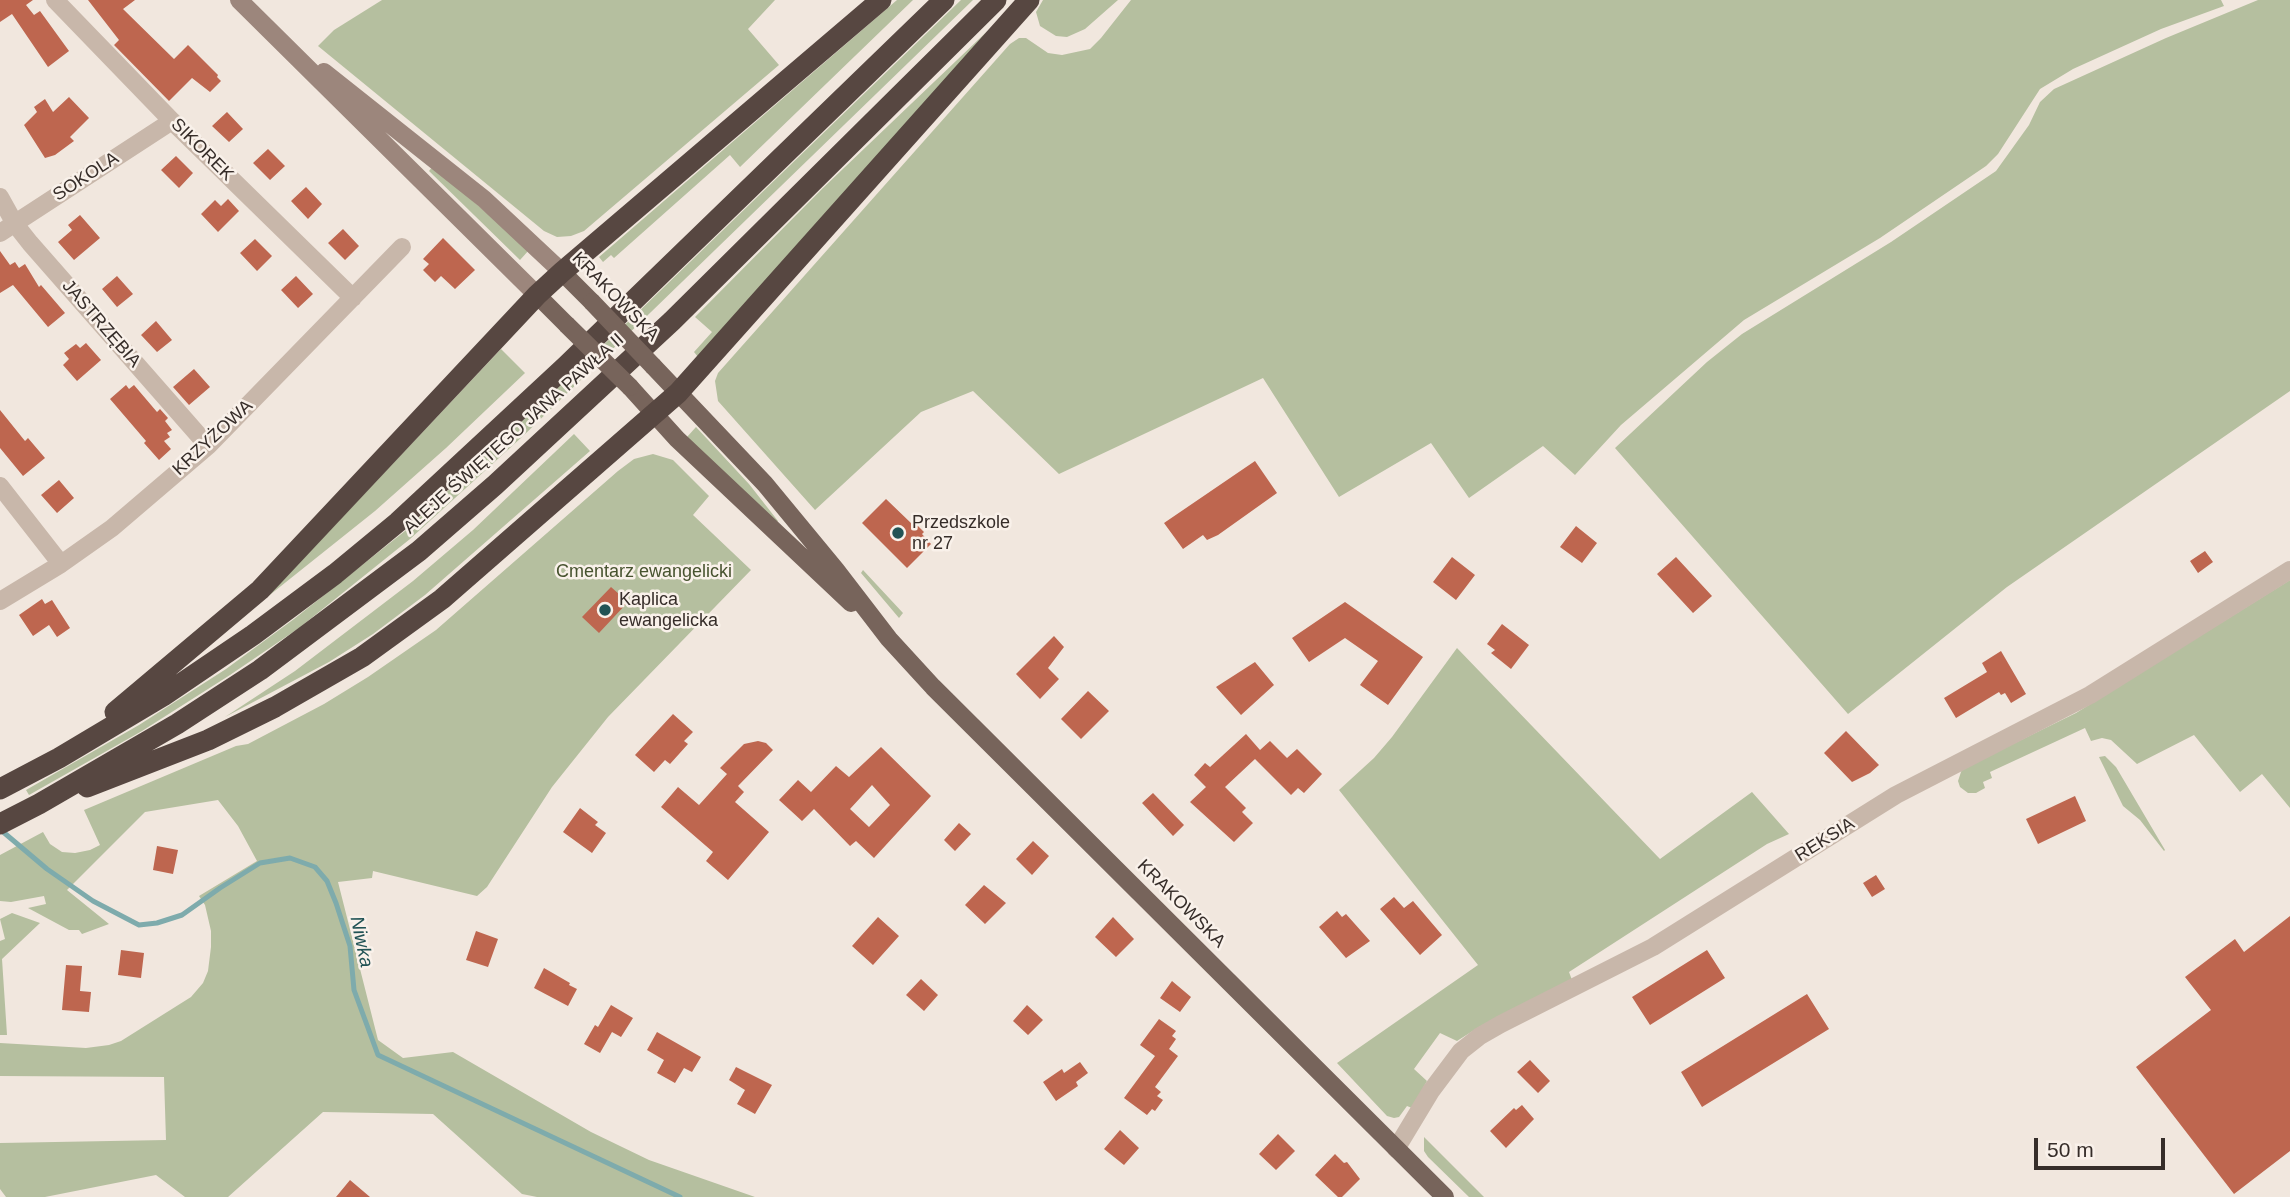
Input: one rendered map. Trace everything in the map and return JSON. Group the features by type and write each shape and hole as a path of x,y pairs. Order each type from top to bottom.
{"highway":[{"path":"59,758 260,590 537,295 881,0"},
{"name":"ALEJE ŚWIĘTEGO JANA PAWŁA II","path":"4,787 59,758 163,696 253,635 335,574 397,522 556,375 944,0"},
{"name":"ALEJE ŚWIĘTEGO JANA PAWŁA II","path":"0,824 177,723 260,670 419,551 495,485 662,330 996,0"},
{"path":"29,809 208,740 275,707 362,657 442,599 678,393 1029,0"}],"main road":[{"name":"KRAKOWSKA","path":"239,0 630,387 654,415 889,639 971,726 1445,1197"},
{"name":"KRAKOWSKA","path":"268,29 511,221 765,484 889,639"}],"street":[{"name":"SIKOREK","path":"55,0 172,121 352,298"},
{"name":"SOKOLA","path":"8,229 172,121"},
{"name":"JASTRZĘBIA","path":"0,197 8,229 208,446"},
{"name":"KRZYŻOWA","path":"0,601 61,564 111,528 208,446 402,247"},
{"path":"0,486 61,564"},
{"name":"REKSIA","path":"1396,1149 1431,1091 1461,1051 1500,1024 1653,947 1896,795 2090,695 2290,570"}],"green space":[{"path":"382,0 775,0 748,29 779,65 584,231 557,237 544,231 318,46 334,30"},
{"path":"897,0 913,0 740,167 730,155 614,258 611,255 603,262 599,257"},
{"path":"961,0 973,0 522,437 410,539 299,628 230,675 142,731 29,795 26,790 139,725 226,669 405,531 630,320"},
{"path":"1043,0 1118,0 1085,29 1067,37 1056,36 1040,26 1036,12"},
{"path":"1131,0 2221,0 2224,6 2161,29 2073,69 2040,89 1998,154 1986,166 1880,238 1744,320 1621,425 1575,475 1543,446 1469,498 1431,443 1339,497 1263,378 1059,474 973,391 921,412 815,510 718,401 715,381 718,373 1010,44 1019,38 1026,38 1048,53 1062,55 1090,49"},
{"path":"2258,0 2290,0 2290,391 2007,587 1848,714 1615,448 1707,362 1742,334 1891,242 1996,171 2029,125 2040,102 2054,89"},
{"path":"1001,18 698,357 694,352 712,332 695,317 823,188"},
{"path":"433,166 529,250 520,260 429,171"},
{"path":"501,349 525,373 375,511 266,598"},
{"path":"696,427 749,484 778,521 775,524 687,437"},
{"path":"574,434 590,451 425,595 373,634 329,662 225,717 295,671 413,581 473,530"},
{"name":"Cmentarz ewangelicki","path":"653,454 673,460 709,496 693,515 751,570 608,717 552,787 487,887 477,896 373,871 372,878 338,882 378,1040 403,1058 453,1052 591,1132 649,1160 755,1197 537,1197 522,1194 433,1114 323,1112 228,1197 185,1197 156,1175 45,1197 6,1197 0,1189 0,1143 166,1140 164,1077 0,1076 0,1043 86,1048 109,1045 121,1041 191,997 203,983 208,971 211,947 211,931 205,905 199,896 257,861 238,826 218,800 145,812 67,890 109,924 82,934 79,930 69,930 28,908 46,904 44,896 11,902 0,901 0,855 43,832 50,844 62,852 75,853 100,845 84,810 236,746 248,744 324,704 368,677 436,630 618,471 634,459"},
{"path":"863,570 903,613 899,618 861,573"},
{"path":"2290,580 2290,808 2262,774 2240,792 2194,735 2137,764 2111,740 2102,738 2091,741 2085,728 1990,772 1992,778 1983,782 1985,788 1976,793 1968,793 1960,787 1958,781 1962,769 2076,713"},
{"path":"1457,648 1660,859 1752,792 1789,834 1767,844 1569,972 1572,980 1457,1041 1440,1033 1414,1069 1427,1081 1412,1108 1407,1106 1399,1117 1394,1118 1387,1116 1337,1063 1478,965 1339,790 1374,758 1392,737"},
{"path":"2105,756 2116,767 2164,851 2140,820 2123,806 2099,757"},
{"path":"12,913 40,923 2,959 7,1035 0,1035 0,941 5,939 0,919"},
{"path":"1424,1137 1484,1197 1469,1197 1428,1157 1424,1151"}],"building":[{"path":"0,0 33,0 26,5 34,15 40,11 69,51 48,67 12,14 0,22"},
{"path":"88,0 135,0 123,9 174,59 188,45 221,81 210,92 192,78 169,101 114,45 119,40"},
{"path":"69,97 89,118 70,137 74,141 55,155 45,158 24,125 37,112 34,107 45,99 53,112"},
{"path":"227,112 243,129 229,142 212,126"},
{"path":"268,149 285,166 270,180 253,163"},
{"path":"176,156 193,173 179,188 161,170"},
{"path":"306,187 322,204 308,219 291,201"},
{"path":"228,199 239,211 218,232 201,214 215,200 221,206"},
{"path":"80,215 100,238 74,260 58,242 72,230 68,225"},
{"path":"343,229 359,246 345,260 328,243"},
{"path":"443,238 475,270 455,289 441,276 435,282 423,270 429,264 423,259"},
{"path":"255,239 272,256 257,271 240,253"},
{"path":"0,251 10,265 15,262 19,268 25,264 39,287 41,285 65,313 48,327 13,285 0,293"},
{"path":"117,276 133,294 117,307 102,289"},
{"path":"296,276 313,294 298,308 281,290"},
{"path":"156,321 172,340 157,352 141,335"},
{"path":"86,343 101,360 77,381 63,365 69,359 64,353 76,344 80,348"},
{"path":"194,369 210,387 189,405 173,387"},
{"path":"126,385 129,389 134,385 157,412 160,409 168,418 165,421 172,430 167,433 170,437 164,441 171,449 159,460 110,399"},
{"path":"0,410 25,441 28,438 45,458 23,476 0,448"},
{"path":"1255,461 1277,493 1218,535 1207,540 1203,535 1183,549 1164,523"},
{"path":"59,480 74,498 57,513 41,495"},
{"name":"Przedszkole nr 27","path":"886,499 924,532 922,534 931,544 907,568 862,523"},
{"path":"1576,526 1597,543 1582,563 1560,547"},
{"path":"2205,551 2213,562 2198,573 2190,561"},
{"path":"1452,557 1475,575 1456,600 1433,582"},
{"path":"1676,557 1712,596 1693,613 1657,574"},
{"name":"Kaplica ewangelicka","path":"611,587 628,602 599,633 582,617"},
{"path":"42,599 45,604 52,600 70,628 57,637 49,625 33,636 19,615"},
{"path":"1345,602 1423,657 1388,705 1360,685 1378,661 1345,638 1309,662 1292,638"},
{"path":"1502,624 1529,645 1511,669 1491,653 1495,650 1487,644"},
{"path":"1054,636 1064,647 1048,668 1059,679 1040,699 1016,674"},
{"path":"2001,651 2026,694 2011,703 2005,693 2001,695 1999,692 1956,718 1944,698 1987,672 1982,663"},
{"path":"1255,662 1274,685 1241,715 1216,687"},
{"path":"1088,691 1109,711 1081,739 1061,719"},
{"path":"673,714 693,732 684,741 688,744 670,764 665,760 654,772 635,755"},
{"path":"1846,731 1879,765 1852,782 1824,753"},
{"path":"1246,734 1260,750 1270,741 1287,758 1297,749 1322,774 1304,793 1298,788 1291,795 1255,759 1225,787 1246,808 1242,812 1253,823 1234,842 1190,802 1206,787 1194,775 1205,763 1210,767"},
{"path":"758,741 766,743 773,750 738,786 744,792 735,802 769,832 728,880 706,861 713,852 661,807 678,787 699,805 727,774 720,768 744,744"},
{"path":"881,747 931,796 874,858 856,841 850,846 814,809 802,821 779,800 798,780 811,792 836,766 849,777","holes":["872,785 890,805 869,827 850,809"]},
{"path":"1153,793 1184,825 1173,836 1142,803"},
{"path":"2075,796 2086,821 2038,844 2026,819"},
{"path":"580,808 598,822 595,825 606,833 592,853 563,832"},
{"path":"959,823 971,834 955,851 944,840"},
{"path":"1033,841 1049,856 1032,875 1016,859"},
{"path":"157,846 178,850 173,874 153,870"},
{"path":"1876,875 1885,889 1872,897 1863,883"},
{"path":"984,885 1006,903 985,924 965,905"},
{"path":"1394,897 1404,908 1413,901 1442,935 1420,955 1380,909"},
{"path":"1337,911 1342,917 1346,914 1370,941 1346,958 1319,927"},
{"path":"2290,916 2290,1151 2234,1194 2136,1067 2211,1010 2185,977 2235,939 2244,952"},
{"path":"878,917 899,936 873,965 852,946"},
{"path":"1113,917 1134,939 1116,957 1095,937"},
{"path":"476,931 498,939 488,967 466,960"},
{"path":"121,950 144,953 141,978 118,975"},
{"path":"1707,950 1725,978 1650,1025 1632,997"},
{"path":"66,965 82,966 80,991 91,992 89,1012 62,1010"},
{"path":"544,968 577,989 568,1006 534,988"},
{"path":"921,979 938,995 924,1011 906,995"},
{"path":"1172,981 1191,997 1180,1012 1160,998"},
{"path":"1807,994 1829,1029 1702,1107 1681,1072"},
{"path":"611,1005 633,1018 621,1037 612,1032 600,1053 584,1044"},
{"path":"1027,1005 1043,1020 1028,1035 1013,1021"},
{"path":"1159,1019 1176,1031 1172,1036 1176,1039 1169,1049 1178,1056 1155,1087 1161,1092 1157,1096 1163,1100 1155,1111 1152,1109 1147,1115 1124,1098 1155,1056 1140,1045"},
{"path":"657,1032 701,1057 692,1072 684,1068 675,1083 657,1073 664,1060 647,1050"},
{"path":"1530,1060 1550,1081 1538,1093 1517,1072"},
{"path":"1080,1062 1088,1073 1076,1082 1078,1086 1056,1101 1043,1082 1062,1069 1064,1073"},
{"path":"736,1067 772,1085 755,1114 737,1104 745,1090 729,1080"},
{"path":"1522,1105 1534,1119 1506,1148 1490,1131 1514,1108 1516,1110"},
{"path":"1120,1130 1139,1148 1124,1165 1104,1149"},
{"path":"1278,1134 1295,1151 1276,1170 1259,1154"},
{"path":"1335,1154 1344,1163 1347,1162 1360,1179 1342,1197 1338,1197 1315,1175"},
{"path":"350,1180 370,1197 336,1197"}],"waterway":[{"name":"Niwka","path":"2,831 47,869 93,901 139,925 157,923 182,915 260,863 290,858 315,867 327,881 336,903 350,946 354,990 378,1055 680,1197"}],"place":[{"name":"Przedszkole nr 27","path":"898,533"},
{"name":"Kaplica ewangelicka","path":"605,610"}]}
